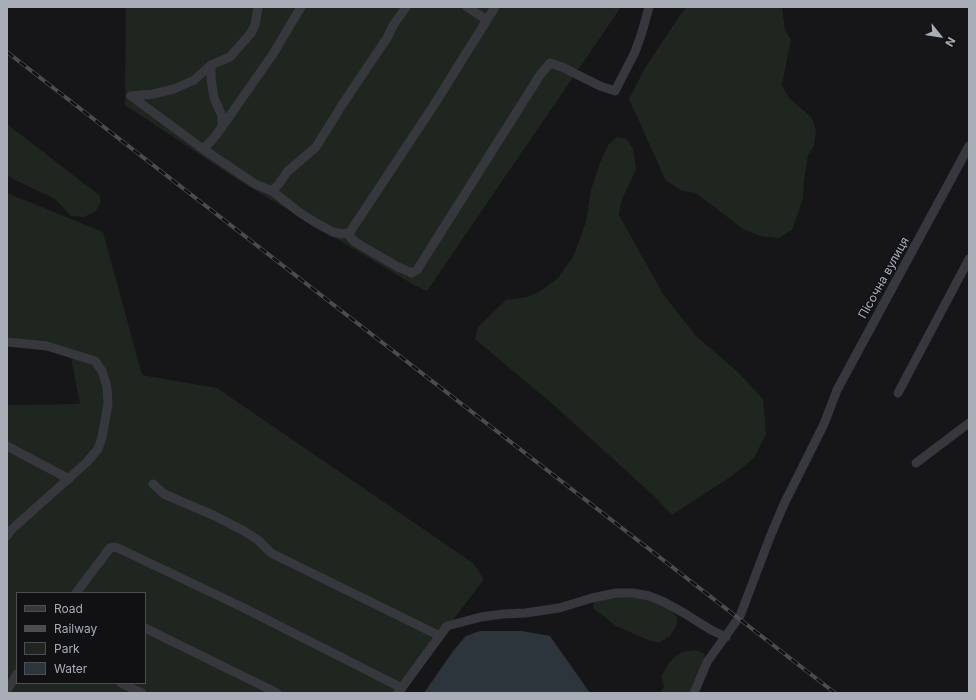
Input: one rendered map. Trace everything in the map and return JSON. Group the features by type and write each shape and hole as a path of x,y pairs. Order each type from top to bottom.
{"street":[{"path":"203,148 212,140 222,127 273,54 301,7"},
{"path":"272,191 287,172 316,147 406,7"},
{"path":"467,7 487,20"},
{"path":"495,7 432,108 350,232 350,237 355,242 398,268 412,273 417,270 540,75 550,63 562,67 600,86 615,91 635,52 649,7"},
{"path":"256,9 255,25 251,33 230,57 211,65 194,80 174,89 153,94 131,96 256,184 272,191 310,220 333,232 342,234 350,232"},
{"path":"211,65 211,79 214,98 222,116 222,127"},
{"name":"Пісочна вулиця","path":"694,693 707,662 740,616 784,504 824,424 836,390 969,146"},
{"path":"898,393 969,259"},
{"path":"7,342 47,346 95,361 102,371 107,387 108,404 102,437 98,449 69,479 8,531"},
{"path":"916,463 969,423"},
{"path":"7,446 69,479"},
{"path":"153,484 164,494 215,516 244,531 258,540 270,553 440,636"},
{"path":"77,592 110,548 118,548 244,608 400,690 447,626 481,617 559,608 592,598 616,593 633,593 649,596 664,602 711,630 726,637"},
{"path":"146,628 277,693"},
{"path":"8,689 16,676"},
{"path":"122,684 142,693"}],"green space":[{"path":"126,7 621,7 427,291 414,285 238,180 125,105"},
{"path":"687,7 782,7 785,30 791,40 782,85 789,98 812,118 816,131 814,146 808,155 803,199 792,230 779,238 760,236 743,229 696,193 683,191 666,181 629,99 645,68 682,12"},
{"path":"7,124 99,195 101,202 96,211 84,217 71,216 55,199 7,175"},
{"path":"617,137 627,139 633,149 636,169 621,202 619,215 663,294 696,336 740,374 763,399 766,434 754,458 732,476 672,515 654,496 557,408 475,339 478,327 506,300 527,297 541,291 558,278 573,257 586,222 591,190 600,163 608,145"},
{"path":"7,193 103,232 142,375 217,388 473,563 484,579 398,693 7,693 7,405 80,404 70,352 7,342"},
{"path":"633,595 650,600 669,609 677,617 677,624 670,636 659,643 648,640 616,626 593,608 594,602 603,598"},
{"path":"695,650 704,653 705,656 689,693 660,693 664,686 661,677 670,661 682,652"}],"water":[{"path":"480,631 522,631 550,636 590,693 424,693 453,651 466,636"}],"railway":[{"path":"7,52 835,693"}]}
